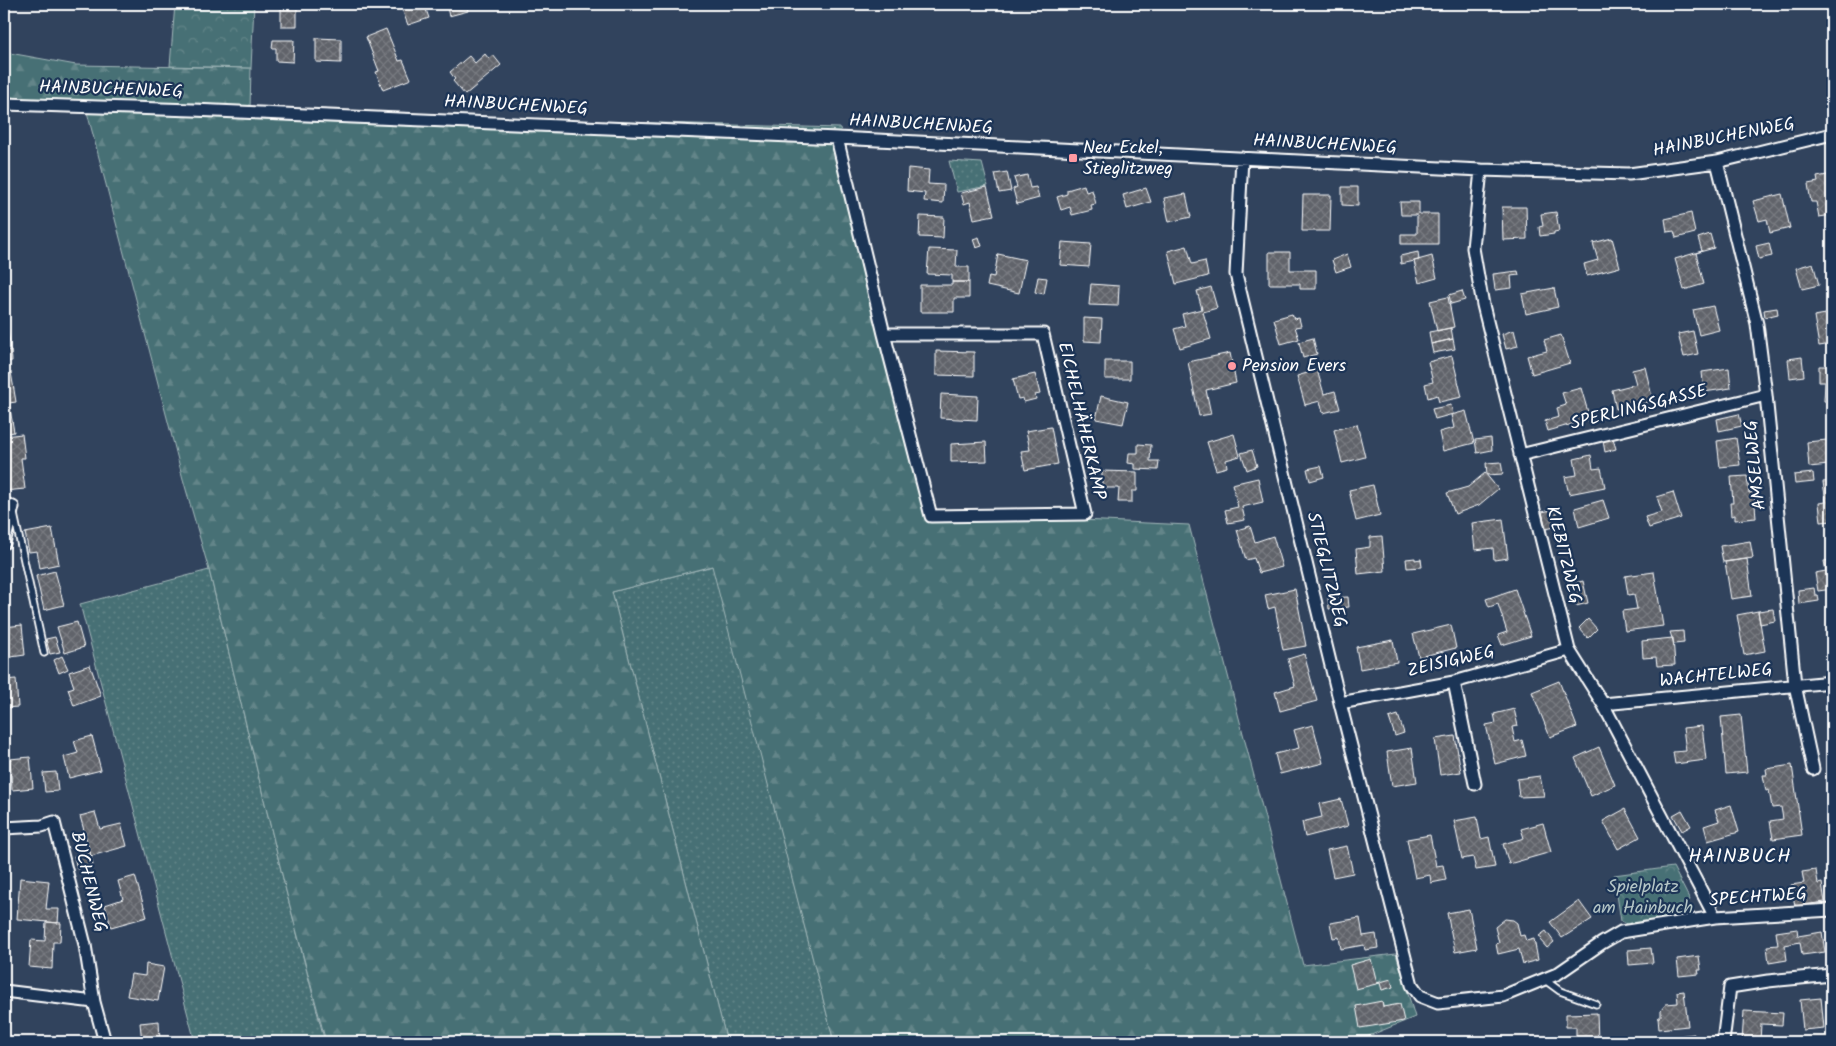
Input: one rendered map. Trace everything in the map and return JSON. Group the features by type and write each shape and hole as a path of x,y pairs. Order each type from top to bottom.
{"street":[{"name":"HAINBUCHENWEG","path":"4,104 212,110 837,138 1481,170 1629,174 1717,162 1832,134"},
{"name":"EICHELHÄHERKAMP","path":"837,138 884,334 932,516 1085,514 1043,334 884,334"},
{"name":"STIEGLITZWEG","path":"1242,158 1236,274 1340,703 1412,985"},
{"name":"AMSELWEG","path":"1717,162 1757,324 1766,395 1795,685 1813,769"},
{"name":"KIEBITZWEG","path":"1481,170 1473,248 1483,305 1568,650 1602,704 1715,917"},
{"name":"SPERLINGSGASSE","path":"1520,455 1766,395"},
{"path":"4,543 8,505"},
{"name":"ZEISIGWEG","path":"1340,703 1454,682 1568,650"},
{"path":"1454,682 1476,784"},
{"name":"WACHTELWEG","path":"1602,704 1832,682"},
{"name":"BUCHENWEG","path":"4,828 42,826 54,822 85,945 94,1002 104,1042"},
{"name":"SPECHTWEG","path":"1412,985 1420,996 1438,1003 1503,996 1557,974 1621,932 1715,917 1832,910"},
{"path":"1723,1042 1730,987 1832,975"},
{"path":"4,991 94,1002"}],"lane":[{"path":"8,505 44,653"},
{"path":"1544,980 1560,991 1596,1004"}],"green space":[{"path":"175,4 254,4 251,68 170,66"},
{"path":"4,52 76,65 251,68 250,108 117,108 840,128 933,513 1189,525 1303,965 1396,954 1415,1017 1354,1042 834,1042 712,566 612,592 727,1042 326,1042 286,891 209,570 183,479 86,108 4,96"},
{"path":"949,161 982,163 988,186 957,192"},
{"path":"713,566 834,1042 727,1042 612,592"},
{"path":"209,570 286,891 325,1042 195,1042 80,604"},
{"name":"Spielplatz am Hainbuch","path":"1673,867 1690,900 1675,916 1630,926 1621,921 1614,875"}],"building":[{"path":"400,4 424,4 429,18 408,25"},
{"path":"446,4 475,5 467,7 468,11 449,16"},
{"path":"281,7 297,7 297,26 281,26"},
{"path":"386,29 399,61 403,60 411,79 383,90 376,72 379,71 366,37"},
{"path":"316,38 341,39 341,63 316,62"},
{"path":"273,40 294,40 293,62 276,61 276,48 272,48"},
{"path":"485,54 489,59 493,55 501,65 465,95 453,81 455,79 450,72 469,56 475,63"},
{"path":"908,168 929,170 928,184 944,185 943,203 924,201 925,193 907,191"},
{"path":"1007,172 1011,191 999,193 995,174"},
{"path":"1832,174 1832,202 1829,203 1832,215 1819,217 1816,202 1811,202 1808,184 1818,182 1817,177"},
{"path":"1027,175 1030,188 1036,187 1039,198 1017,204 1013,189 1017,187 1014,178"},
{"path":"1084,185 1086,192 1092,190 1096,204 1091,205 1092,210 1072,215 1070,207 1061,210 1057,197 1067,194 1067,190"},
{"path":"987,187 994,215 974,219 970,202 964,204 961,193"},
{"path":"1342,187 1358,187 1358,206 1342,205"},
{"path":"1146,188 1151,202 1127,209 1123,195"},
{"path":"1186,194 1191,217 1169,222 1164,198"},
{"path":"1782,194 1790,228 1770,233 1767,219 1759,221 1753,201"},
{"path":"1303,195 1331,195 1330,231 1302,231"},
{"path":"1400,202 1419,202 1419,214 1438,214 1438,244 1401,244 1401,234 1417,234 1417,215 1401,215"},
{"path":"1502,207 1526,207 1527,239 1503,240"},
{"path":"1556,212 1559,231 1554,232 1554,234 1540,236 1539,227 1543,226 1541,214"},
{"path":"1691,213 1695,233 1676,238 1674,231 1667,232 1665,219"},
{"path":"920,216 944,217 943,238 919,237"},
{"path":"1710,234 1714,248 1696,253 1704,284 1684,290 1675,259 1702,251 1698,238"},
{"path":"979,237 982,246 976,248 973,239"},
{"path":"1612,238 1620,267 1587,276 1584,264 1598,260 1593,243"},
{"path":"1062,242 1091,244 1089,267 1060,265"},
{"path":"1769,243 1772,256 1759,259 1756,246"},
{"path":"1187,246 1192,264 1205,261 1208,276 1176,284 1168,251"},
{"path":"929,249 957,250 956,267 969,267 969,282 952,282 952,275 927,274"},
{"path":"1269,252 1290,252 1290,270 1316,270 1316,289 1300,289 1300,284 1269,284"},
{"path":"1418,252 1419,260 1401,264 1400,256"},
{"path":"998,254 1026,260 1019,293 987,286 989,276 994,277"},
{"path":"1347,254 1351,267 1336,272 1332,260"},
{"path":"1432,256 1437,278 1419,283 1414,261"},
{"path":"1813,263 1819,285 1802,289 1796,268"},
{"path":"1518,271 1519,275 1511,276 1512,288 1495,290 1493,274"},
{"path":"1038,277 1047,278 1044,294 1035,292"},
{"path":"952,282 969,282 969,298 954,298 954,312 920,312 920,285 952,285"},
{"path":"1091,284 1119,286 1118,306 1089,305"},
{"path":"1211,287 1217,308 1203,312 1211,339 1180,348 1174,329 1185,326 1182,314 1202,309 1197,291"},
{"path":"1554,288 1558,307 1526,314 1522,294"},
{"path":"1462,291 1465,300 1451,304 1449,295"},
{"path":"1448,297 1454,327 1437,331 1430,301"},
{"path":"1713,306 1719,330 1699,335 1693,310"},
{"path":"1777,308 1778,314 1765,317 1764,310"},
{"path":"4,312 10,342 4,343"},
{"path":"1832,313 1832,344 1819,346 1814,316"},
{"path":"1292,314 1294,319 1299,318 1301,326 1295,327 1299,339 1281,344 1274,319"},
{"path":"1084,318 1102,319 1101,342 1084,341"},
{"path":"1451,328 1453,339 1431,344 1429,332"},
{"path":"1514,330 1518,346 1506,349 1502,334"},
{"path":"1693,331 1698,354 1684,357 1678,334"},
{"path":"1561,335 1570,363 1532,374 1527,356 1547,351 1544,340"},
{"path":"1313,338 1317,354 1303,358 1299,342"},
{"path":"1453,339 1455,349 1433,353 1431,344"},
{"path":"4,350 11,350 12,361 4,362"},
{"path":"936,351 974,352 974,376 936,375"},
{"path":"1230,353 1236,383 1206,390 1211,414 1199,416 1188,362"},
{"path":"1452,356 1462,397 1439,402 1437,395 1428,398 1425,384 1433,382 1428,362"},
{"path":"1802,357 1804,376 1790,378 1788,359"},
{"path":"1105,361 1130,361 1130,379 1105,379"},
{"path":"1819,366 1832,366 1832,402 1824,401 1825,382 1819,382"},
{"path":"1645,367 1653,401 1616,409 1612,390 1636,384 1632,370"},
{"path":"1729,368 1731,388 1704,392 1702,372"},
{"path":"1317,370 1324,394 1335,391 1340,409 1323,413 1320,401 1305,405 1297,376"},
{"path":"11,372 16,402 9,403 14,432 4,434 4,373"},
{"path":"1035,374 1040,394 1035,395 1036,399 1024,402 1023,398 1018,399 1013,379"},
{"path":"1581,388 1590,419 1548,431 1545,421 1559,417 1557,408 1566,405 1562,393"},
{"path":"941,394 978,396 977,420 940,418"},
{"path":"1101,396 1128,402 1123,424 1096,419"},
{"path":"1451,405 1453,414 1435,419 1432,409"},
{"path":"1466,411 1474,443 1443,451 1439,432 1454,428 1451,415"},
{"path":"1739,414 1742,426 1719,431 1717,419"},
{"path":"1357,424 1365,457 1342,463 1334,430"},
{"path":"1051,427 1058,464 1025,470 1021,451 1030,450 1026,431"},
{"path":"22,434 25,458 21,458 25,489 4,491 4,436"},
{"path":"1234,434 1240,456 1226,460 1227,467 1216,470 1207,442"},
{"path":"1491,438 1492,450 1477,453 1475,440"},
{"path":"1613,438 1616,449 1605,452 1603,441"},
{"path":"1736,438 1740,465 1720,467 1717,441"},
{"path":"1827,440 1828,449 1832,448 1832,459 1828,460 1829,465 1809,467 1807,442"},
{"path":"986,442 987,461 951,462 951,444"},
{"path":"1138,444 1151,445 1150,461 1159,461 1158,470 1135,469 1135,464 1128,463 1129,453 1138,453"},
{"path":"1252,450 1257,466 1247,470 1241,453"},
{"path":"1591,455 1593,469 1601,468 1605,487 1569,494 1565,477 1577,475 1574,459"},
{"path":"1501,462 1503,474 1487,475 1486,463"},
{"path":"1321,466 1324,477 1310,481 1307,469"},
{"path":"1102,471 1137,472 1137,491 1132,491 1132,502 1118,502 1119,488 1102,488"},
{"path":"1485,473 1498,489 1479,505 1455,514 1447,493 1468,487"},
{"path":"1813,473 1814,482 1795,484 1794,475"},
{"path":"1747,476 1749,493 1754,492 1756,518 1735,520 1735,515 1731,516 1730,503 1733,503 1731,477"},
{"path":"1258,478 1263,502 1242,507 1245,520 1228,523 1225,510 1238,507 1232,484"},
{"path":"1832,481 1832,521 1821,522 1819,503 1826,502 1823,482"},
{"path":"1373,485 1380,515 1356,521 1349,490"},
{"path":"1673,492 1681,518 1649,528 1645,517 1662,512 1657,497"},
{"path":"1603,500 1609,518 1579,527 1575,508"},
{"path":"1556,509 1559,526 1546,529 1542,512"},
{"path":"1503,519 1508,558 1494,560 1493,548 1475,550 1472,523"},
{"path":"1250,526 1255,542 1273,536 1282,567 1259,573 1254,558 1246,560 1237,530"},
{"path":"52,528 59,564 40,568 37,551 29,552 25,533"},
{"path":"1382,536 1385,571 1358,574 1356,549 1370,547 1370,537"},
{"path":"1750,541 1753,558 1723,562 1720,546"},
{"path":"1415,558 1415,560 1421,559 1422,567 1407,568 1406,559"},
{"path":"1747,559 1752,596 1731,599 1725,562"},
{"path":"1832,560 1832,589 1818,591 1815,573 1826,571 1824,561"},
{"path":"55,571 64,605 44,610 36,576"},
{"path":"1654,572 1663,626 1625,631 1622,611 1637,609 1634,594 1628,595 1625,576"},
{"path":"1583,581 1588,603 1576,606 1571,584"},
{"path":"1814,588 1815,595 1818,595 1819,601 1799,604 1798,590"},
{"path":"1295,589 1306,646 1283,650 1275,607 1268,609 1265,595"},
{"path":"1515,589 1531,636 1502,645 1498,635 1507,632 1498,604 1489,607 1486,599"},
{"path":"1348,597 1349,607 1329,609 1328,598"},
{"path":"1773,609 1775,621 1760,624 1758,611"},
{"path":"1758,611 1765,651 1744,655 1737,615"},
{"path":"1588,619 1597,629 1588,638 1579,628"},
{"path":"77,622 84,647 65,653 57,627"},
{"path":"22,625 25,655 4,658 4,627"},
{"path":"1451,625 1456,648 1419,657 1413,634"},
{"path":"1683,631 1684,643 1674,644 1670,632"},
{"path":"55,637 60,652 50,654 46,639"},
{"path":"1673,638 1675,665 1657,666 1656,657 1643,658 1642,641"},
{"path":"1393,640 1397,662 1360,669 1356,647"},
{"path":"1304,654 1317,701 1280,711 1275,692 1295,686 1288,659"},
{"path":"62,656 68,669 59,673 54,660"},
{"path":"90,665 101,696 74,706 68,689 74,687 69,672"},
{"path":"16,679 18,707 4,708 4,680"},
{"path":"1559,681 1577,727 1550,737 1532,692"},
{"path":"1514,709 1518,726 1512,727 1515,742 1522,740 1526,756 1495,764 1486,725 1496,723 1494,714"},
{"path":"1398,715 1404,733 1395,736 1389,718"},
{"path":"1741,715 1747,772 1726,774 1721,717"},
{"path":"1313,725 1323,763 1280,774 1275,754 1299,748 1294,730"},
{"path":"1702,726 1706,760 1675,764 1673,752 1686,751 1683,728"},
{"path":"92,736 101,770 69,778 64,757 78,753 74,741"},
{"path":"1455,736 1461,772 1440,775 1435,739"},
{"path":"1599,747 1615,785 1591,796 1575,758"},
{"path":"1412,748 1417,782 1392,786 1387,752"},
{"path":"30,757 33,788 12,790 10,759"},
{"path":"1792,765 1802,835 1773,839 1770,821 1783,819 1781,807 1772,808 1769,790 1766,791 1763,775 1767,775 1766,769"},
{"path":"56,772 58,791 45,792 43,773"},
{"path":"1540,776 1544,796 1519,797 1517,779"},
{"path":"1341,799 1348,826 1305,837 1302,822 1322,817 1319,804"},
{"path":"1731,805 1739,832 1708,841 1704,826 1719,821 1715,810"},
{"path":"1625,809 1640,837 1618,849 1603,821"},
{"path":"1682,810 1691,826 1682,831 1673,815"},
{"path":"95,812 100,829 121,824 127,846 91,856 80,816"},
{"path":"1477,817 1481,839 1489,837 1495,867 1476,870 1473,857 1462,859 1454,821"},
{"path":"1543,823 1551,852 1509,864 1503,844 1524,838 1521,829"},
{"path":"1430,835 1436,866 1443,865 1446,880 1431,883 1430,875 1415,878 1407,839"},
{"path":"1347,846 1353,873 1333,877 1327,850"},
{"path":"90,852 93,865 77,869 74,856"},
{"path":"1816,870 1818,884 1822,883 1825,902 1795,906 1791,885 1804,883 1802,872"},
{"path":"135,876 147,917 111,927 105,905 123,899 118,881"},
{"path":"20,878 49,881 46,909 59,909 58,923 17,919"},
{"path":"1579,901 1592,919 1562,938 1550,922"},
{"path":"1469,909 1477,948 1455,952 1447,913"},
{"path":"1360,918 1363,936 1376,934 1378,948 1365,950 1364,945 1341,949 1339,937 1333,938 1330,923"},
{"path":"1505,919 1513,920 1517,923 1520,936 1524,935 1526,941 1534,939 1538,960 1523,964 1519,949 1498,954 1496,944 1499,943 1495,927"},
{"path":"46,922 61,923 60,942 53,942 52,969 29,967 31,940 45,941"},
{"path":"1797,929 1798,936 1822,932 1825,952 1802,955 1800,942 1785,945 1787,960 1769,963 1767,946 1778,945 1776,932"},
{"path":"1546,931 1554,942 1547,948 1539,936"},
{"path":"1651,948 1653,963 1629,965 1628,950"},
{"path":"1699,956 1701,970 1698,970 1699,974 1679,976 1677,959"},
{"path":"1371,959 1377,983 1391,979 1393,987 1382,990 1380,983 1356,989 1350,965"},
{"path":"146,964 164,967 158,1001 127,996 131,974 145,976"},
{"path":"1684,991 1688,1026 1659,1029 1658,1018 1661,1016 1661,1010 1666,1004 1678,1003 1677,992"},
{"path":"1821,998 1824,1028 1803,1030 1800,1000"},
{"path":"1382,1001 1383,1007 1400,1004 1404,1021 1360,1028 1356,1006"},
{"path":"1744,1011 1783,1013 1782,1025 1761,1024 1760,1042 1742,1042"},
{"path":"1597,1013 1598,1042 1576,1042 1576,1027 1566,1027 1566,1014"},
{"path":"159,1021 160,1042 142,1042 140,1023"},
{"path":"1694,1034 1695,1042 1678,1042 1677,1036"}],"place":[{"name":"Neu Eckel, Stieglitzweg","path":"1073,158"},
{"name":"Pension Evers","path":"1232,366"}],"district":[{"name":"HAINBUCH","path":"1740,857"}]}
